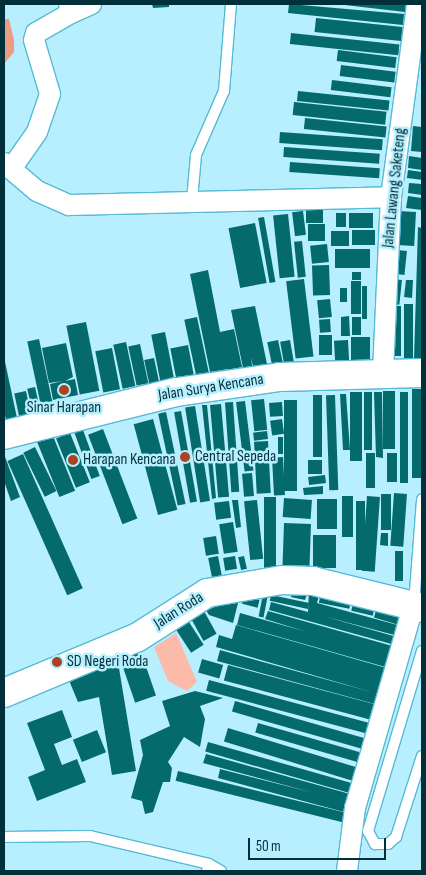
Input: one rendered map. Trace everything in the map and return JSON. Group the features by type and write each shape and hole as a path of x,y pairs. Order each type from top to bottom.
{"street":[{"path":"91,4 70,9 36,33 34,40 50,94 36,132 8,166 37,191 69,205 192,200 391,197"},
{"name":"Jalan Lawang Saketeng","path":"383,372 391,197 417,4"},
{"name":"Jalan Surya Kencana","path":"4,435 177,392 280,377 383,372 422,373"},
{"name":"Jalan Roda","path":"4,693 138,637 207,593 282,580 313,582 418,606"},
{"path":"347,871 355,808 418,606"}],"lane":[{"path":"192,200 196,155 224,91 231,4"},
{"path":"418,606 422,499"},
{"path":"422,650 368,831 375,844 388,844 396,837 422,756"},
{"path":"4,837 90,836 221,871"}],"shaded area":[{"path":"4,19 9,19 14,40 14,52 4,64"},
{"path":"176,633 197,682 187,691 168,681 154,647"}],"building":[{"path":"152,4 169,4 169,7 153,8"},
{"path":"289,4 404,14 403,25 288,13"},
{"path":"336,4 406,4 405,12"},
{"path":"316,18 403,27 401,41 315,32"},
{"path":"291,33 399,44 398,55 290,44"},
{"path":"338,50 397,57 395,68 337,61"},
{"path":"341,65 396,72 394,83 340,76"},
{"path":"332,80 392,87 390,97 331,90"},
{"path":"298,91 389,101 388,111 297,101"},
{"path":"294,102 386,112 385,125 293,115"},
{"path":"305,118 387,127 385,138 304,129"},
{"path":"413,126 422,127 422,152 411,151"},
{"path":"280,132 383,139 382,150 279,143"},
{"path":"284,147 380,154 379,164 283,157"},
{"path":"409,156 422,158 422,170 408,168"},
{"path":"290,162 380,168 379,178 289,172"},
{"path":"408,170 422,172 421,180 407,178"},
{"path":"409,183 422,184 422,195 408,193"},
{"path":"408,196 422,198 422,210 406,208"},
{"path":"306,210 323,210 323,223 306,223"},
{"path":"303,211 306,235 295,236 292,212"},
{"path":"398,211 416,212 414,246 396,245"},
{"path":"336,213 346,213 346,227 336,227"},
{"path":"349,213 373,213 373,228 349,228"},
{"path":"288,214 295,277 280,278 273,216"},
{"path":"264,217 275,282 270,283 258,218"},
{"path":"255,223 267,283 240,288 228,228"},
{"path":"308,224 325,224 325,241 308,241"},
{"path":"418,227 422,228 422,359 414,359"},
{"path":"352,230 375,230 375,245 352,245"},
{"path":"331,231 349,231 349,246 331,246"},
{"path":"302,241 306,277 298,278 294,242"},
{"path":"327,244 329,262 312,264 310,246"},
{"path":"335,249 370,249 370,268 335,268"},
{"path":"397,250 407,251 404,275 394,274"},
{"path":"329,265 330,295 313,296 312,266"},
{"path":"208,270 220,332 234,329 242,367 210,372 190,274"},
{"path":"352,272 361,272 361,280 352,280"},
{"path":"304,279 314,356 296,359 286,281"},
{"path":"393,279 402,280 399,305 390,304"},
{"path":"406,280 413,280 412,298 404,297"},
{"path":"351,281 361,281 361,314 351,314"},
{"path":"362,286 367,286 367,319 362,319"},
{"path":"340,288 347,288 347,302 340,302"},
{"path":"330,299 332,317 319,318 317,300"},
{"path":"404,304 413,304 413,359 404,359"},
{"path":"255,306 267,364 253,367 251,357 252,366 243,368 231,310"},
{"path":"392,306 401,306 401,356 392,356"},
{"path":"349,316 350,336 341,336 341,317"},
{"path":"197,317 209,373 196,375 184,320"},
{"path":"352,317 361,317 361,335 352,335"},
{"path":"330,319 331,332 320,333 319,320"},
{"path":"86,322 99,391 80,395 66,326"},
{"path":"165,332 174,378 160,381 151,335"},
{"path":"319,335 332,335 332,355 319,355"},
{"path":"351,337 370,337 370,361 351,361"},
{"path":"39,339 52,402 41,404 27,341"},
{"path":"278,340 283,364 272,367 267,342"},
{"path":"290,340 294,363 284,364 280,342"},
{"path":"348,340 349,360 335,361 334,341"},
{"path":"126,342 135,386 123,389 113,345"},
{"path":"66,343 73,377 65,381 75,379 78,395 53,400 50,384 63,381 49,383 42,348"},
{"path":"140,344 148,383 137,386 128,346"},
{"path":"188,345 194,375 176,379 170,348"},
{"path":"112,348 120,389 103,392 95,351"},
{"path":"4,357 17,418 6,420 4,411"},
{"path":"154,358 159,381 149,384 144,360"},
{"path":"35,387 40,408 32,410 27,389"},
{"path":"412,389 422,389 422,478 412,478"},
{"path":"26,391 31,415 19,418 14,393"},
{"path":"383,391 395,391 395,449 383,449"},
{"path":"350,392 362,392 362,461 350,461"},
{"path":"364,392 372,392 372,450 364,450"},
{"path":"374,392 382,392 383,458 376,457"},
{"path":"400,392 408,392 408,483 400,483"},
{"path":"340,394 346,394 350,450 343,450"},
{"path":"313,395 322,395 322,457 313,457"},
{"path":"326,395 335,395 338,490 329,490"},
{"path":"264,399 267,430 254,431 251,400"},
{"path":"284,400 297,400 297,491 284,491"},
{"path":"245,401 254,470 245,472 236,402"},
{"path":"233,402 239,492 231,492 225,403"},
{"path":"282,402 283,416 270,417 269,403"},
{"path":"221,404 229,497 218,498 210,405"},
{"path":"202,405 207,405 216,498 212,499"},
{"path":"195,406 210,501 200,502 185,408"},
{"name":"Central Sepeda","path":"181,411 197,502 190,503 174,412"},
{"path":"166,412 186,504 178,506 158,414"},
{"path":"153,419 177,510 158,515 134,424"},
{"path":"282,419 284,434 272,436 270,421"},
{"path":"103,429 137,519 122,524 88,435"},
{"path":"83,430 100,476 91,479 75,433"},
{"path":"267,431 268,439 254,441 253,433"},
{"name":"Harapan Kencana","path":"70,433 90,482 76,488 56,439"},
{"path":"53,436 75,491 59,497 37,442"},
{"path":"278,437 283,437 283,454 278,454"},
{"path":"268,441 271,493 257,494 254,442"},
{"path":"35,447 56,491 45,497 23,453"},
{"path":"366,453 375,453 375,488 366,488"},
{"path":"387,453 397,453 397,482 387,482"},
{"path":"4,454 20,497 11,501 4,481"},
{"path":"23,454 83,588 67,595 7,461"},
{"path":"283,457 285,495 274,496 272,458"},
{"path":"308,460 322,460 322,474 308,474"},
{"path":"252,473 254,496 244,497 242,474"},
{"path":"325,475 326,483 309,485 308,477"},
{"path":"323,486 323,494 304,495 303,488"},
{"path":"394,493 407,494 403,547 390,546"},
{"path":"381,494 391,494 391,530 381,530"},
{"path":"342,496 353,496 353,537 342,537"},
{"path":"367,496 380,497 375,572 362,571"},
{"path":"264,497 276,497 276,569 264,569"},
{"path":"284,498 312,500 311,519 283,517"},
{"path":"317,499 337,499 337,529 317,529"},
{"path":"232,500 238,500 241,527 236,528"},
{"path":"257,500 263,559 250,560 244,501"},
{"path":"229,501 231,518 216,520 214,503"},
{"path":"356,501 365,501 365,570 356,570"},
{"path":"233,522 238,552 224,554 219,524"},
{"path":"284,523 311,524 310,566 283,565"},
{"path":"381,533 388,533 388,546 380,545"},
{"path":"313,535 336,535 336,568 313,568"},
{"path":"216,536 219,554 206,556 203,538"},
{"path":"395,551 403,551 403,581 395,581"},
{"path":"218,556 222,576 212,578 208,558"},
{"path":"235,556 237,569 225,571 223,558"},
{"path":"244,556 247,569 241,570 238,557"},
{"path":"292,590 307,594 305,600 291,597"},
{"path":"309,590 320,592 317,603 401,626 398,636 323,616 397,637 395,645 269,610 271,602 308,612"},
{"path":"321,592 351,598 349,609 319,603"},
{"path":"263,594 268,595 264,618 259,617"},
{"path":"271,595 309,603 308,609 270,601"},
{"path":"244,596 260,600 258,608 242,604"},
{"path":"239,599 233,623 209,615 206,610"},
{"path":"354,599 375,604 373,616 351,611"},
{"path":"378,604 404,612 400,625 374,617"},
{"path":"204,611 217,634 203,641 191,618"},
{"path":"268,611 396,647 389,668 237,625 240,613 307,632 265,619"},
{"path":"189,622 204,645 191,653 176,630"},
{"path":"236,625 390,669 375,704 217,661 220,650 375,693 216,647 219,635 232,639"},
{"path":"141,652 156,695 135,703 120,659"},
{"path":"202,659 223,665 219,679 198,672"},
{"path":"118,662 136,771 112,775 99,697 78,702 68,678"},
{"path":"228,665 377,705 373,720 224,680"},
{"path":"209,680 371,723 368,734 206,691"},
{"path":"195,691 223,698 200,706 205,719 200,747 184,737 168,762 172,768 170,782 163,782 153,812 145,814 142,801 131,798 143,755 140,740 170,726 162,701"},
{"path":"235,701 366,738 363,749 232,712"},
{"path":"62,710 72,737 54,744 62,765 77,759 86,782 37,801 28,777 45,770 27,723"},
{"path":"258,723 362,753 359,762 255,733"},
{"path":"228,728 358,768 354,781 224,741"},
{"path":"97,730 106,752 82,762 73,740"},
{"path":"208,742 353,784 350,793 205,752"},
{"path":"206,754 350,794 344,812 218,778 220,769 314,793 203,763"},
{"path":"178,771 345,813 342,822 176,781"}],"place":[{"name":"Sinar Harapan","path":"64,390"},
{"name":"Central Sepeda","path":"185,457"},
{"name":"Harapan Kencana","path":"73,460"},
{"name":"SD Negeri Roda","path":"57,662"}]}
